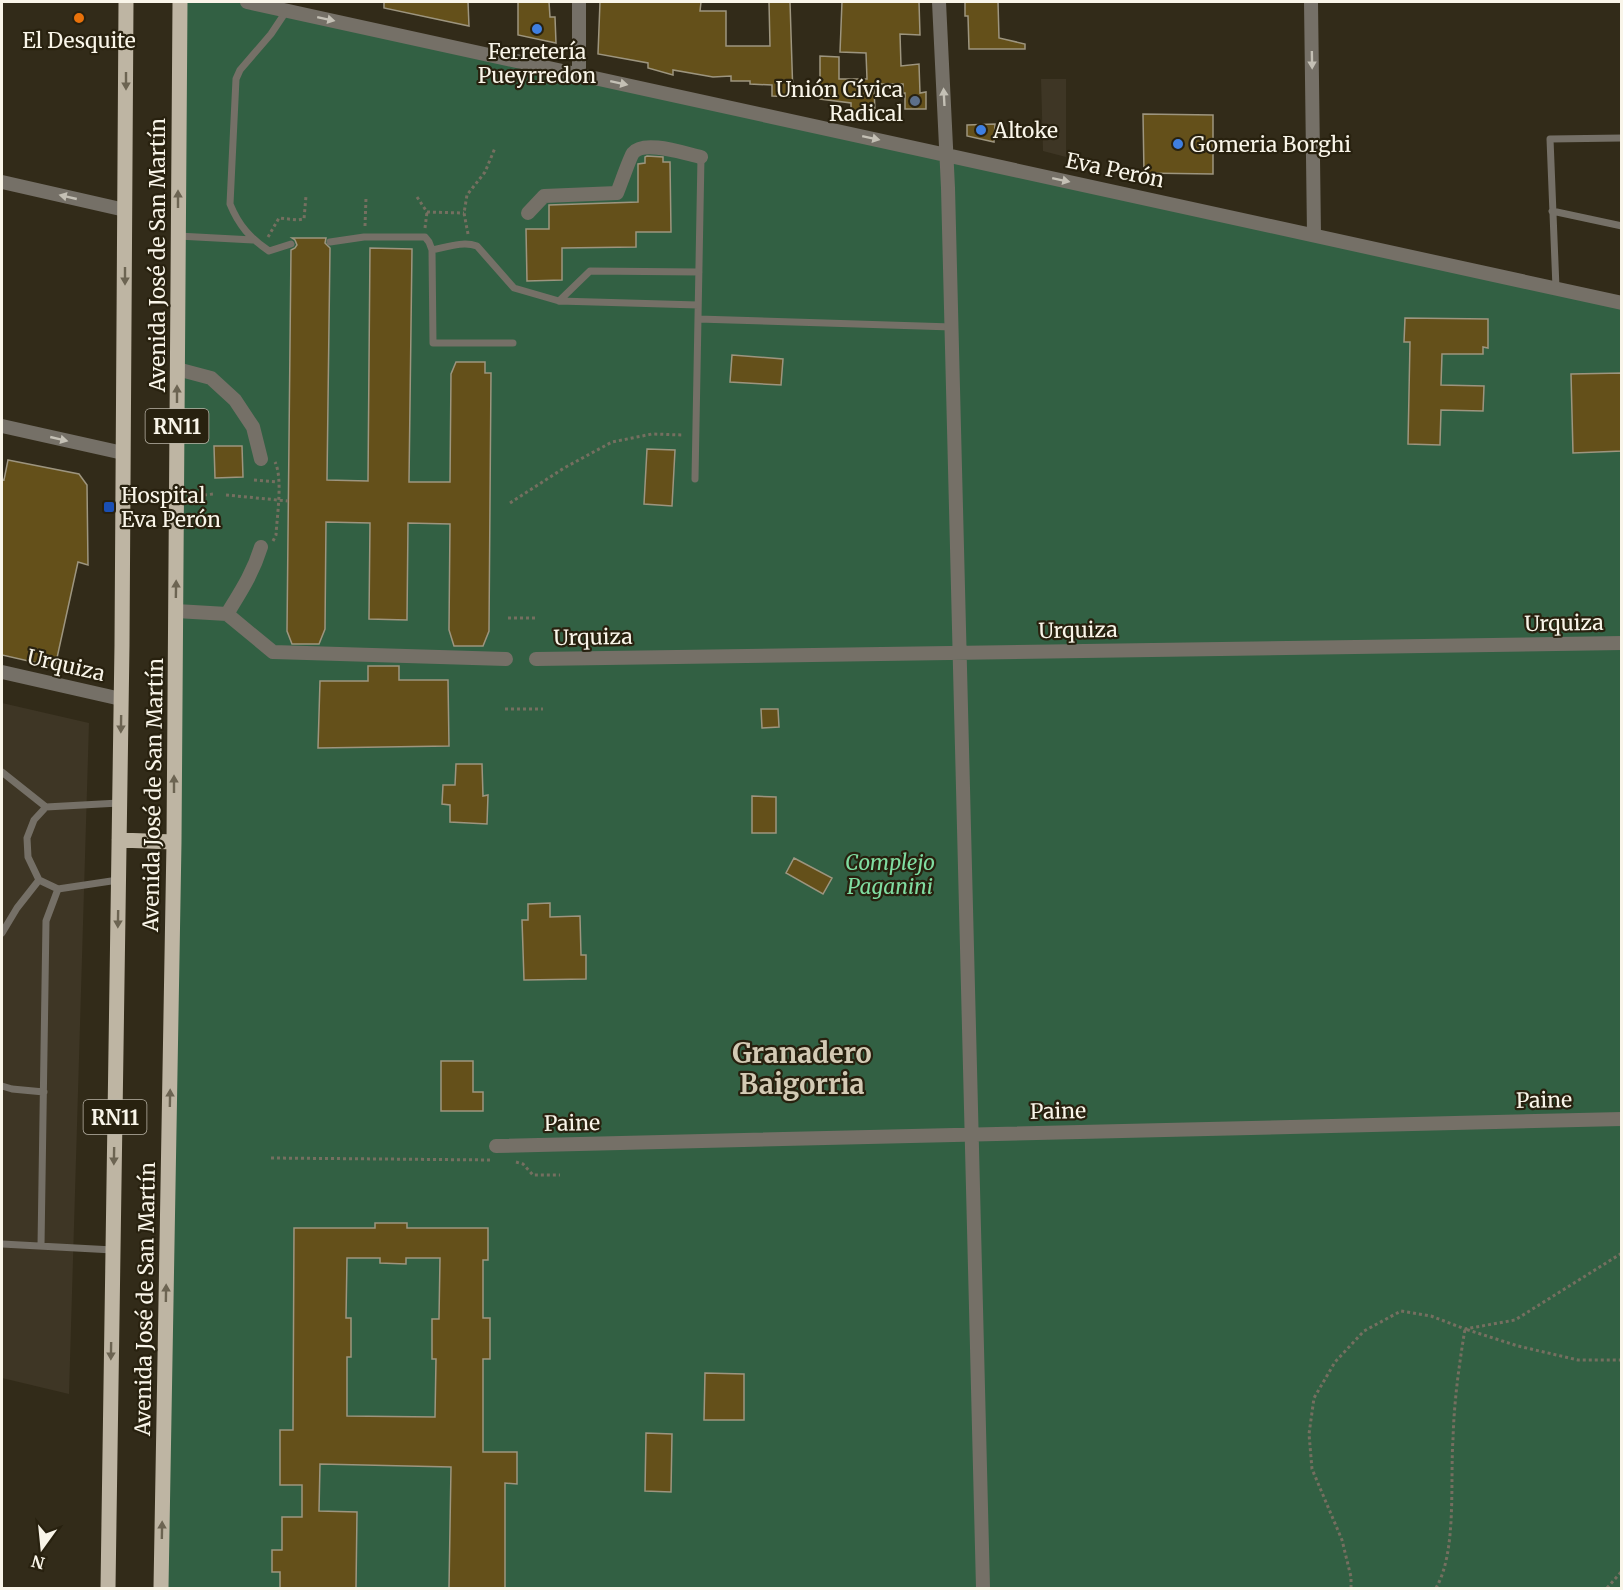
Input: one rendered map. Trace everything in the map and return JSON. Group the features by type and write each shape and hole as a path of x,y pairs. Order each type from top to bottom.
{"main road":[{"name":"Avenida José de San Martín","path":"108,1588 121,699 126,2"},
{"name":"Avenida José de San Martín","path":"161,1588 174,842 180,2"},
{"path":"119,840 174,842"}],"street":[{"name":"Eva Perón","path":"248,2 1622,303"},
{"path":"579,2 579,74"},
{"path":"939,2 947,155 952,327 983,1588"},
{"path":"1311,2 1314,236"},
{"path":"528,213 544,196 617,193 633,153 644,147 672,150 701,157"},
{"path":"2,182 125,210"},
{"path":"177,369 211,378 236,400 253,427 267,458"},
{"path":"2,426 123,453"},
{"path":"227,614 244,588 265,547"},
{"path":"176,611 227,614 273,652 506,659"},
{"name":"Urquiza","path":"536,658 1622,643"},
{"name":"Urquiza","path":"2,672 121,699"},
{"name":"Paine","path":"496,1153 972,1134 1622,1119"}],"lane":[{"path":"287,10 271,34 240,70 236,79 230,204 236,219 253,240 269,251 291,244"},
{"path":"1556,288 1550,139 1622,138"},
{"path":"694,479 701,157"},
{"path":"1552,211 1622,226"},
{"path":"178,236 253,240"},
{"path":"330,242 364,237 425,237 432,250 433,343 513,343"},
{"path":"432,250 469,244 477,246 514,288 559,301 698,305"},
{"path":"559,301 590,271 699,272"},
{"path":"698,319 952,327"},
{"path":"2,772 46,807 119,803"},
{"path":"46,807 34,820 27,838 28,857 39,880 58,889 118,880"},
{"path":"2,933 17,908 39,880"},
{"path":"41,1246 46,921 58,889"},
{"path":"2,1086 44,1092"},
{"path":"2,1244 113,1251"}],"path":[{"path":"469,244 464,213 467,195 485,172 495,148"},
{"path":"263,247 279,218 304,219 306,196"},
{"path":"417,197 427,212 464,213"},
{"path":"364,237 366,198"},
{"path":"510,503 564,468 612,442 652,434 695,436"},
{"path":"265,547 276,535 279,500 278,468 267,458"},
{"path":"254,480 278,482"},
{"path":"177,496 214,494"},
{"path":"226,495 288,501"},
{"path":"508,618 536,618"},
{"path":"505,709 543,709"},
{"path":"271,1158 496,1153"},
{"path":"511,1160 523,1164 532,1175 560,1175"},
{"path":"1465,1329 1515,1320 1622,1253"},
{"path":"1351,1588 1351,1577 1342,1540 1312,1469 1309,1434 1314,1398 1335,1362 1364,1331 1401,1311 1431,1317 1518,1346 1578,1360 1622,1360"},
{"path":"1436,1588 1442,1578 1450,1540 1452,1438 1458,1369 1465,1329"},
{"path":"1607,1588 1622,1571"}],"shaded area":[{"path":"1041,79 1066,79 1066,157 1043,151"},
{"path":"2,703 89,723 69,1394 2,1378"}],"green space":[{"name":"Complejo Paganini","path":"180,2 247,2 1621,303 1621,1588 161,1588"}],"building":[{"path":"384,2 468,2 469,26 384,8"},
{"path":"518,2 549,2 550,17 555,17 556,43 518,35"},
{"path":"600,2 701,2 700,11 726,11 726,46 770,46 769,2 790,2 793,97 772,96 772,85 750,84 750,81 731,81 731,76 713,77 673,70 673,75 648,68 648,63 598,54"},
{"path":"842,2 919,2 920,35 900,34 901,66 919,64 920,93 926,92 926,109 905,109 903,84 874,84 875,114 851,112 851,103 820,99 820,56 839,57 839,79 867,79 866,53 840,52"},
{"path":"965,2 998,2 999,38 1025,44 1025,49 969,49 968,16 965,16"},
{"name":"Gomeria Borghi","path":"1143,114 1213,115 1213,174 1144,173"},
{"name":"Altoke","path":"995,124 994,142 967,136 967,125"},
{"path":"647,156 663,157 663,162 670,162 671,232 636,232 636,247 562,248 562,280 527,281 526,229 549,229 549,205 638,202 638,164 645,163"},
{"path":"292,238 326,238 325,243 330,248 327,480 368,481 370,248 412,249 409,482 450,482 451,374 456,362 485,362 485,373 491,373 489,631 483,646 454,646 449,630 450,524 408,523 407,620 369,619 370,523 326,522 325,629 319,644 292,644 287,631 291,250 297,245"},
{"path":"1405,318 1488,319 1488,348 1483,347 1483,354 1442,354 1441,385 1484,386 1483,411 1441,410 1440,445 1408,444 1410,342 1404,342"},
{"path":"732,355 783,359 781,385 730,382"},
{"path":"1622,373 1622,451 1573,453 1571,374"},
{"path":"214,446 242,446 243,477 215,478"},
{"path":"647,449 675,450 672,506 644,504"},
{"path":"8,460 79,474 87,485 88,565 78,562 55,667 2,655 2,479 4,480"},
{"path":"368,666 399,666 399,680 448,680 449,746 318,748 320,681 368,681"},
{"path":"761,709 778,709 779,727 762,728"},
{"path":"456,764 482,764 483,796 488,795 487,824 450,822 450,805 442,804 443,785 455,785"},
{"path":"752,796 776,797 776,833 752,833"},
{"path":"794,858 832,878 823,894 786,873"},
{"path":"550,903 550,917 580,916 581,955 586,955 586,979 524,980 522,920 528,920 528,904"},
{"path":"441,1061 473,1061 473,1092 483,1092 483,1111 441,1111"},
{"path":"375,1223 407,1223 407,1228 488,1228 488,1260 483,1260 483,1318 490,1318 490,1359 483,1359 483,1452 517,1452 517,1484 505,1483 505,1588 449,1588 451,1467 320,1464 319,1511 357,1512 356,1588 280,1588 280,1572 272,1572 272,1550 282,1550 282,1517 302,1517 302,1485 280,1485 280,1430 293,1430 294,1228 375,1228","holes":["347,1258 380,1258 380,1263 406,1264 406,1258 440,1258 439,1319 432,1319 432,1359 436,1359 435,1417 347,1416 347,1357 351,1357 351,1318 346,1318"]},
{"path":"705,1373 744,1374 744,1420 704,1420"},
{"path":"646,1433 672,1434 671,1492 645,1491"}],"place":[{"name":"El Desquite","path":"79,18"},
{"name":"Ferretería Pueyrredon","path":"537,29"},
{"name":"Unión Cívica Radical","path":"915,101"},
{"name":"Altoke","path":"981,130"},
{"name":"Gomeria Borghi","path":"1178,144"},
{"name":"Hospital Eva Perón","path":"109,507"}],"district":[{"name":"Granadero Baigorria","path":"802,1068"}]}
